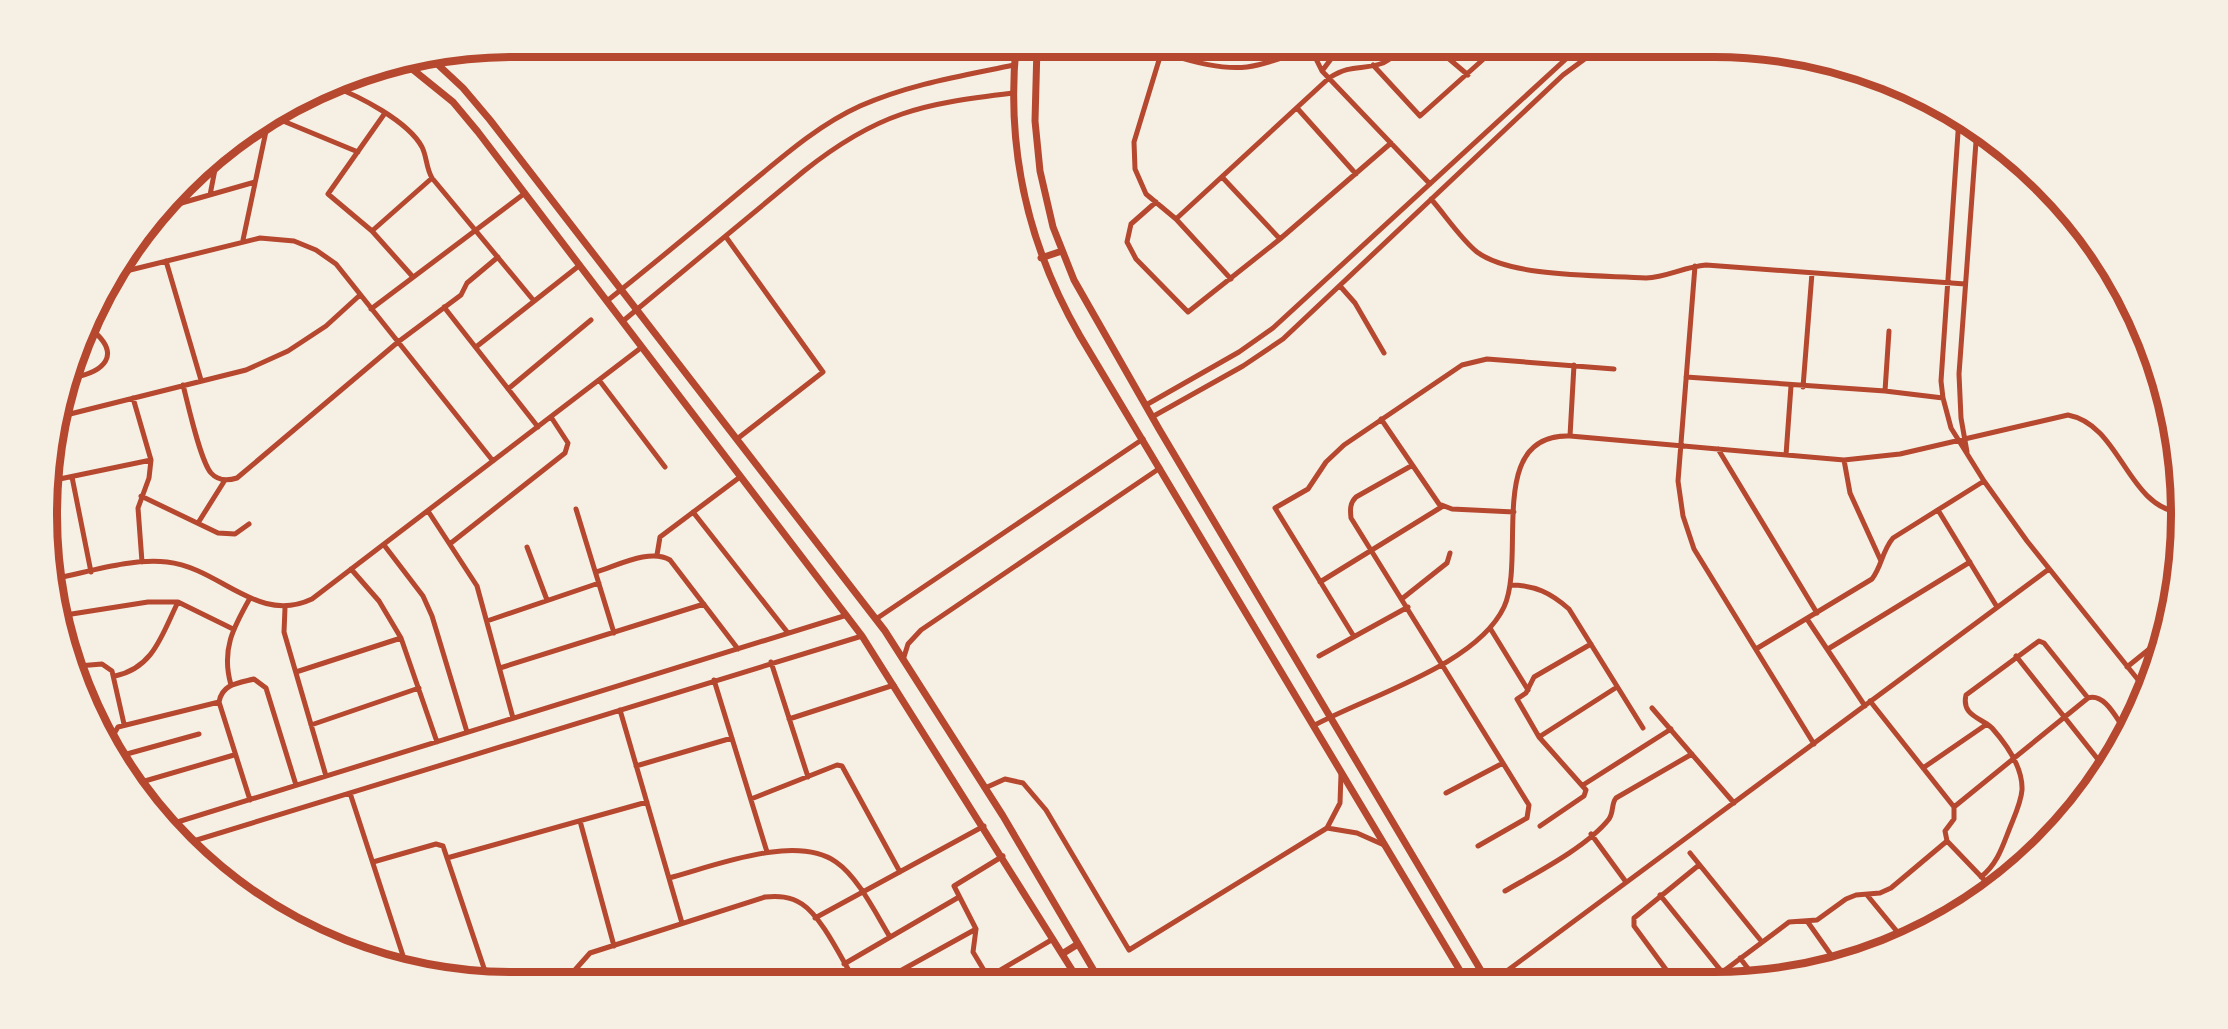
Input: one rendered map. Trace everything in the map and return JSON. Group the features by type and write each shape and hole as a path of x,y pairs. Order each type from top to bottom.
{"street":[{"path":"1015,57 1013,93 1019,175 1041,258 1065,311 1460,972"},
{"path":"1037,57 1036,146 1046,199 1062,251 1087,306 1482,972"},
{"path":"1160,57 1142,115 1133,156 1139,182 1146,194 1176,219 1231,279"},
{"path":"1195,57 1236,67 1266,63 1282,57"},
{"path":"1315,57 1322,71 1430,184"},
{"path":"1322,71 1332,57"},
{"path":"1176,219 1329,78 1342,70 1373,65 1393,57"},
{"path":"1448,57 1468,75"},
{"path":"1373,65 1420,116 1486,57"},
{"path":"1146,405 1239,352 1284,319 1565,57"},
{"path":"1152,417 1243,366 1294,329 1563,75 1587,57"},
{"path":"437,64 463,88 490,120 876,619 985,788 1095,972"},
{"path":"607,301 778,160 822,128 858,107 897,91 938,79 1014,65"},
{"path":"1554,66 1563,75"},
{"path":"412,69 453,102 847,615 984,826 1074,972"},
{"path":"344,90 385,113 418,140 432,178 534,301"},
{"path":"622,321 835,146 869,127 905,112 943,102 1013,93"},
{"path":"1297,108 1356,174"},
{"path":"385,113 328,194 372,231 413,277"},
{"path":"281,121 358,152"},
{"path":"1958,128 1941,381 1943,398 1968,454 1984,481 2049,569 2139,682"},
{"path":"243,240 267,130"},
{"path":"1962,440 1959,374 1976,140"},
{"path":"1156,202 1131,224 1127,242 1136,259 1188,312 1280,239 1391,144"},
{"path":"210,195 215,169"},
{"path":"1222,177 1280,239"},
{"path":"372,231 432,178"},
{"path":"180,204 255,182"},
{"path":"371,309 525,193"},
{"path":"1431,199 1477,251 1499,264 1524,269 1661,278 1695,266 1965,284"},
{"path":"726,237 823,372 737,439"},
{"path":"127,271 243,240 277,238 294,241 316,250 336,264 493,461"},
{"path":"1041,258 1062,251"},
{"path":"183,385 207,467 217,478 225,480 237,478 398,342 460,295 467,283 498,257"},
{"path":"166,261 201,381"},
{"path":"476,347 580,265"},
{"path":"1695,266 1681,446 1680,493 1683,516 1695,549 1814,744"},
{"path":"1803,387 1812,273"},
{"path":"1340,286 1355,303 1384,353"},
{"path":"69,414 246,369 288,351 326,326 360,295"},
{"path":"444,307 538,427"},
{"path":"1284,319 1294,329"},
{"path":"508,389 591,320"},
{"path":"1885,391 1889,331"},
{"path":"78,376 97,372 106,360 106,346 95,333"},
{"path":"62,577 142,562 166,562 189,566 266,605 285,608 312,599 642,347"},
{"path":"1353,635 1275,508 1308,489 1334,453 1456,369 1474,360 1486,358 1614,369"},
{"path":"1570,436 1574,365"},
{"path":"1686,377 1885,391 1943,398"},
{"path":"599,380 665,467"},
{"path":"1786,455 1791,386"},
{"path":"133,398 151,460 149,478 141,496 138,520 142,562"},
{"path":"1313,726 1330,716 1388,693 1443,663 1490,628 1503,608 1510,585 1518,470 1523,459 1543,440 1570,436 1844,460 1900,454 2057,416 2079,417 2097,430 2148,497 2162,508 2171,510"},
{"path":"451,543 565,453 568,443 551,417"},
{"path":"1381,419 1411,466 1435,499 1443,506 1452,509 1514,512"},
{"path":"876,619 1143,439"},
{"path":"1718,449 1816,614"},
{"path":"59,479 151,460"},
{"path":"1844,460 1852,501 1882,562"},
{"path":"1411,466 1356,497 1351,502 1352,518 1374,550 1529,805 1530,812 1524,820 1479,846"},
{"path":"903,660 908,644 921,630 1160,468"},
{"path":"72,477 91,572"},
{"path":"657,555 660,537 740,477"},
{"path":"198,523 225,480"},
{"path":"1756,649 1872,579 1882,562 1887,545 1893,538 1984,481"},
{"path":"141,496 226,535 242,531 249,524"},
{"path":"1320,582 1443,506"},
{"path":"576,509 614,633"},
{"path":"1938,510 1997,608"},
{"path":"428,511 477,586 513,718"},
{"path":"693,512 788,633"},
{"path":"384,545 428,606 467,732"},
{"path":"527,547 547,600"},
{"path":"1403,598 1447,563 1450,553"},
{"path":"596,572 657,555 670,560 738,649"},
{"path":"1828,649 1970,562"},
{"path":"1505,972 2049,569"},
{"path":"351,570 379,601 401,638 437,742"},
{"path":"487,621 599,583"},
{"path":"1510,585 1541,589 1556,597 1569,609 1643,728"},
{"path":"231,685 226,656 233,629 250,598"},
{"path":"69,615 148,602 178,602 233,629"},
{"path":"115,676 130,673 144,664 154,651 178,602"},
{"path":"500,668 704,604"},
{"path":"1319,656 1408,606"},
{"path":"285,608 284,632 326,776"},
{"path":"177,822 847,615"},
{"path":"1807,619 1865,706"},
{"path":"1490,628 1528,690"},
{"path":"194,841 771,662 862,636"},
{"path":"296,672 401,638"},
{"path":"1981,877 1997,860 2021,799 2020,775 2015,760 1987,724 1973,717 1965,704 1966,695 2036,642 2043,642 2088,698"},
{"path":"1540,826 1584,796 1586,790 1539,737 1517,699 1528,690 1534,677 1591,644"},
{"path":"2127,667 2151,648"},
{"path":"2016,656 2099,761"},
{"path":"771,662 808,777"},
{"path":"82,666 102,664 115,676 124,724"},
{"path":"250,800 219,702 222,691 231,685 254,680 266,688 296,785"},
{"path":"714,680 767,852"},
{"path":"789,718 894,685"},
{"path":"1539,737 1617,687"},
{"path":"311,725 419,688"},
{"path":"1954,807 2015,760 2018,753 2088,698 2096,696 2102,700 2120,724"},
{"path":"1870,701 1954,807 1954,819 1944,831 1947,841 1986,882"},
{"path":"113,734 124,724 219,702"},
{"path":"1652,708 1734,803"},
{"path":"620,710 682,923"},
{"path":"1923,768 1987,724"},
{"path":"1583,785 1671,729"},
{"path":"124,753 199,734"},
{"path":"636,766 732,738"},
{"path":"1505,891 1561,858 1609,820 1616,798 1692,754"},
{"path":"143,781 234,755"},
{"path":"1446,794 1503,763"},
{"path":"751,799 837,765 842,766 900,872"},
{"path":"985,788 1005,779 1023,783 1046,810 1129,950 1327,828 1340,803 1341,774"},
{"path":"350,793 403,958"},
{"path":"447,858 647,802"},
{"path":"579,821 614,946"},
{"path":"815,918 984,826"},
{"path":"1327,828 1357,832 1384,845"},
{"path":"1591,834 1626,882"},
{"path":"1722,972 1789,922 1822,917 1846,899 1891,888 1947,841"},
{"path":"373,862 436,843 443,846 485,971"},
{"path":"669,878 767,852 791,850 814,853 836,861 863,892 890,937"},
{"path":"1690,853 1762,942"},
{"path":"985,972 973,952 976,929 954,888 956,884 1003,856"},
{"path":"1668,972 1634,926 1636,914 1699,865"},
{"path":"1660,895 1722,972"},
{"path":"1867,895 1898,933"},
{"path":"574,972 580,961 590,954 765,897 785,896 802,904 815,918 849,972"},
{"path":"844,964 959,897"},
{"path":"1807,921 1832,956"},
{"path":"899,972 976,929"},
{"path":"997,972 1053,939"},
{"path":"1062,954 1078,944"},
{"path":"1740,958 1750,970"},
{"path":"1067,972 1072,969"}]}
